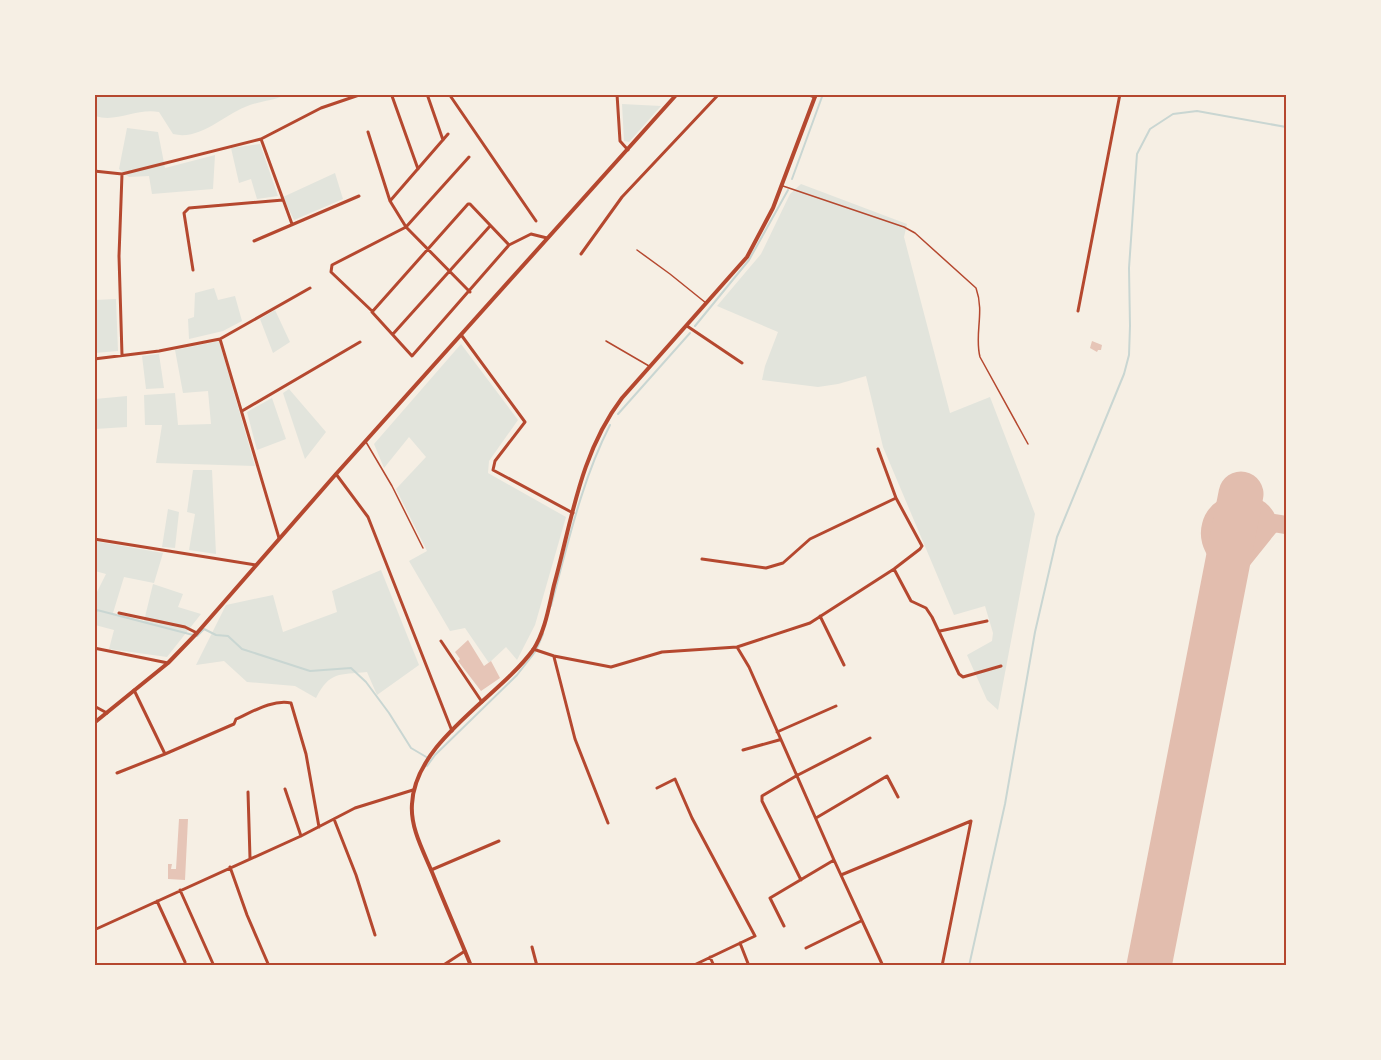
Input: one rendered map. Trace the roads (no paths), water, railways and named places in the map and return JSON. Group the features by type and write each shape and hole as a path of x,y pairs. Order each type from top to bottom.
{"main road":[{"path":"94,723 168,663 195,635 336,474 677,94"},
{"path":"471,966 416,834 411,805 419,771 452,730 533,649 543,626 582,477 606,419 747,256 773,208 816,96"}],"street":[{"path":"94,171 122,174 261,139 321,108 362,94"},
{"path":"427,94 443,140"},
{"path":"449,94 536,221"},
{"path":"617,94 620,141 628,150"},
{"path":"581,254 621,197 719,94"},
{"path":"806,94 816,96"},
{"path":"1078,311 1120,94"},
{"path":"392,96 418,169"},
{"path":"368,132 390,201 406,227 470,292"},
{"path":"390,201 448,134"},
{"path":"261,139 292,224"},
{"path":"469,157 406,227 332,265 331,272 412,356 509,245 531,234 548,238"},
{"path":"122,174 119,256 122,355"},
{"path":"254,241 359,196"},
{"path":"193,270 184,213 186,210 282,200"},
{"path":"372,312 468,204 509,245"},
{"path":"393,334 490,225"},
{"path":"94,358 159,351 220,339 310,288"},
{"path":"687,326 742,363"},
{"path":"462,336 525,422 495,461 493,470 573,513"},
{"path":"220,339 280,540"},
{"path":"242,411 360,342"},
{"path":"533,649 554,656 611,667 662,652 737,647 810,623 894,569 922,546 896,498 878,449"},
{"path":"336,474 368,518 452,730"},
{"path":"702,559 766,568 783,564 810,539 896,498"},
{"path":"94,539 257,565"},
{"path":"894,569 911,601 926,608 940,631 959,674 963,676 1001,666"},
{"path":"119,613 184,627 195,635"},
{"path":"820,616 844,665"},
{"path":"940,631 987,621"},
{"path":"441,641 482,702"},
{"path":"737,647 749,667 883,966"},
{"path":"94,648 168,663"},
{"path":"554,656 575,739 608,823"},
{"path":"134,690 165,754"},
{"path":"117,773 234,724 236,719 261,708 291,702 306,754 319,827"},
{"path":"94,706 107,712"},
{"path":"777,732 836,706"},
{"path":"801,880 761,798 763,794 870,738"},
{"path":"743,750 780,740"},
{"path":"816,818 887,776 898,797"},
{"path":"657,788 675,779 692,818 755,936 692,966"},
{"path":"285,789 301,836"},
{"path":"94,930 301,836 355,808 413,790"},
{"path":"248,792 250,858"},
{"path":"334,819 356,875 375,935"},
{"path":"841,875 971,821 942,966"},
{"path":"431,870 500,841"},
{"path":"784,926 770,898 834,860"},
{"path":"230,867 269,966"},
{"path":"180,890 214,966"},
{"path":"157,901 184,962"},
{"path":"806,948 861,921"},
{"path":"740,943 749,966"},
{"path":"532,947 537,966"},
{"path":"442,966 465,951"},
{"path":"710,957 714,966"}],"lane":[{"path":"782,186 904,227 921,238 976,288 981,312 978,348 980,357 1028,444"},
{"path":"638,250 707,304"},
{"path":"606,341 650,367"},
{"path":"366,441 423,548"}],"waterway":[{"path":"792,179 823,94"},
{"path":"969,966 1005,804 1035,632 1057,537 1124,374 1129,355 1129,268 1137,154 1150,129 1173,114 1197,111 1286,127"},
{"path":"695,326 749,260 788,190"},
{"path":"618,414 690,333"},
{"path":"551,606 583,491 610,425"},
{"path":"94,617 97,610 197,636 204,629 216,635 228,636 242,649 310,671 351,668 366,682 411,748 428,758"},
{"path":"537,648 543,634"},
{"path":"427,766 435,755 517,675 535,652"}]}
